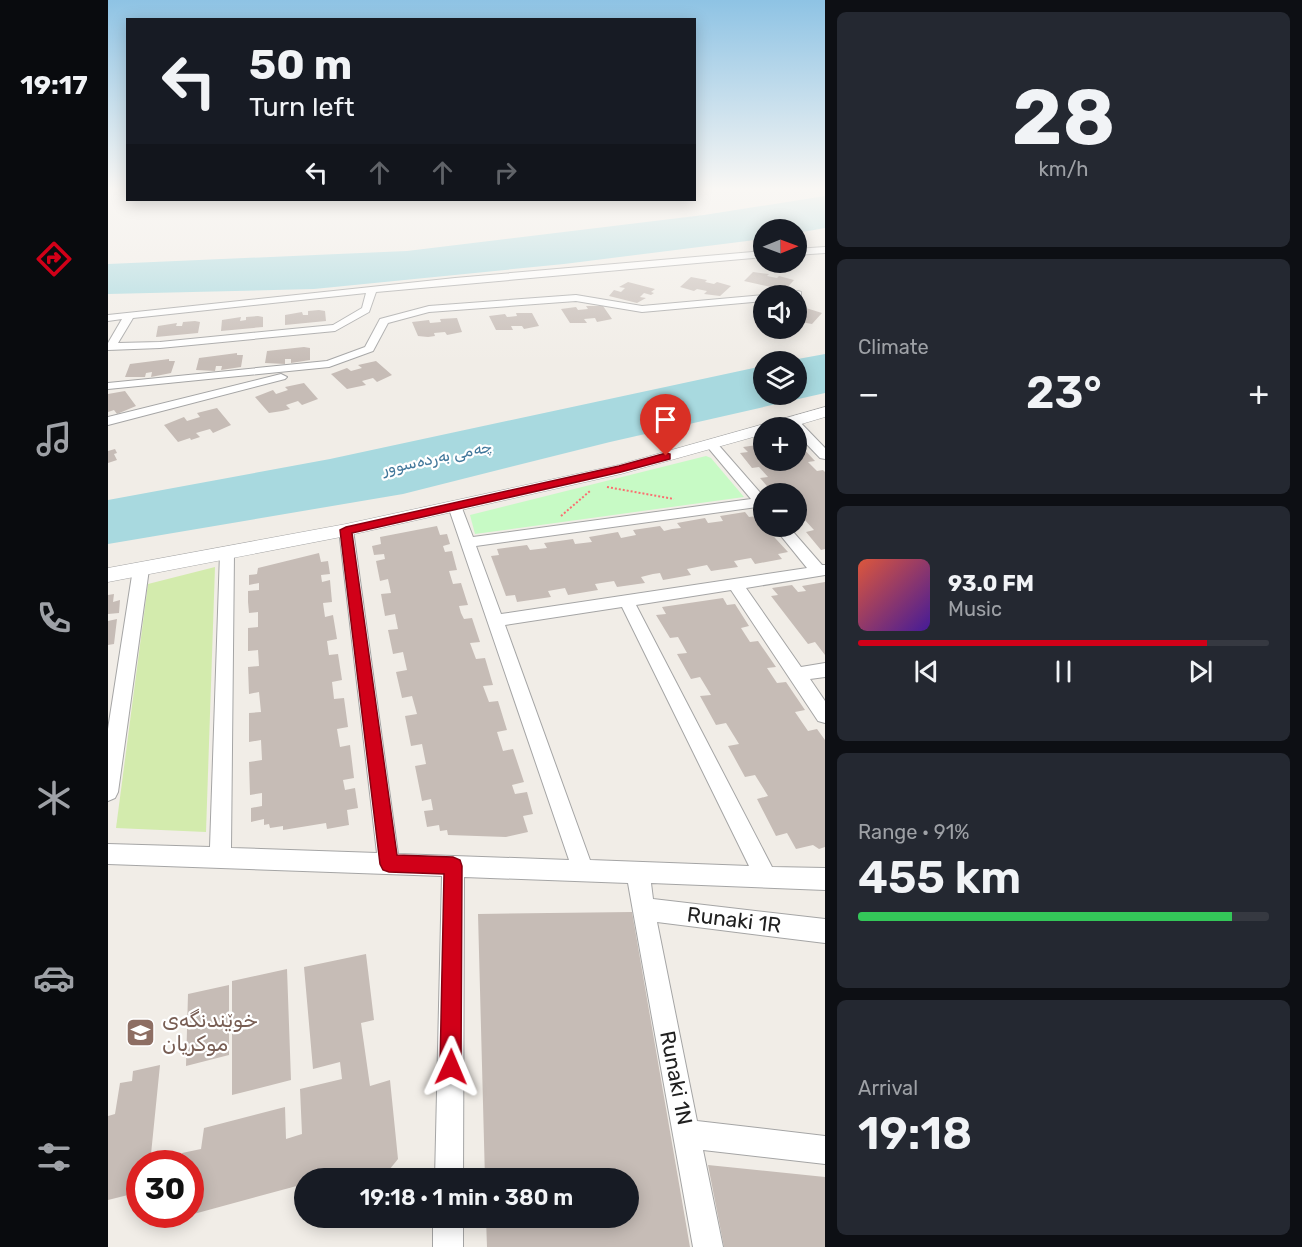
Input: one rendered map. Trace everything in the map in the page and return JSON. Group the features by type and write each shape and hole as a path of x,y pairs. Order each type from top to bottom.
{"street":[{"path":"807,251 825,250"},
{"path":"108,318 372,290 753,255"},
{"path":"110,347 160,345 334,328 366,310 372,290"},
{"path":"108,422 329,364 369,349 384,321 429,309 576,298 642,309 753,299"},
{"path":"110,347 129,316"},
{"path":"108,386 329,364"},
{"path":"807,417 825,412"},
{"path":"108,575 346,530 455,506 621,469 753,432"},
{"path":"807,436 825,455"},
{"path":"711,444 753,493"},
{"path":"468,542 753,505"},
{"path":"455,506 583,870"},
{"path":"346,530 389,864"},
{"path":"790,537 821,571"},
{"path":"220,858 227,553"},
{"path":"108,792 141,569"},
{"path":"495,621 821,571"},
{"path":"735,584 825,716"},
{"path":"626,600 766,877"},
{"path":"797,675 825,670"},
{"path":"108,854 825,879"},
{"path":"449,1168 453,866"},
{"name":"Runaki 1N","path":"638,872 643,909 708,1247"},
{"name":"Runaki 1R","path":"643,909 825,931"},
{"path":"687,1134 825,1150"},
{"path":"448,1228 448,1247"}],"path":[{"path":"541,532 598,485 675,499"}],"green space":[{"path":"706,456 711,458 744,497 475,534 470,515"},
{"path":"215,567 206,832 116,828 148,584"}],"water":[{"path":"447,246 706,246 564,264 314,289 108,294 108,264 407,251"},
{"path":"825,354 825,393 807,397 807,357"},
{"name":"چەمی بەردەسوور","path":"753,368 753,405 772,405 610,442 403,494 108,544 108,500 330,459"}],"building":[{"path":"753,272 794,280 790,285 762,285 744,281"},
{"path":"691,277 707,280 705,282 714,284 717,282 731,286 720,296 704,294 707,291 697,289 694,291 680,287"},
{"path":"628,282 655,289 651,292 654,293 651,295 644,293 640,297 646,298 637,303 609,296 614,290 621,292 625,288 619,287"},
{"path":"586,306 603,306 612,319 597,322 595,318 584,319 587,323 570,323 561,309 576,307 578,310 588,309"},
{"path":"807,308 822,313 812,324 807,323"},
{"path":"308,311 325,311 326,321 285,325 285,315 302,312 303,315 308,315"},
{"path":"516,313 532,313 539,326 524,329 522,326 511,326 513,330 496,330 489,316 505,314 507,317 517,316"},
{"path":"241,317 240,321 246,320 246,317 263,317 263,327 221,331 222,320"},
{"path":"457,318 462,332 447,335 445,332 434,333 435,336 428,337 418,336 412,322 429,320 430,323 441,322 440,319"},
{"path":"183,322 200,322 198,333 156,337 158,326 177,323 176,326 182,326"},
{"path":"310,348 310,360 291,363 291,359 285,359 285,364 265,363 267,351"},
{"path":"237,353 237,355 243,355 241,367 221,370 222,366 216,366 215,371 196,370 199,358"},
{"path":"169,359 169,361 175,361 171,373 151,377 152,372 146,373 145,377 125,377 130,364"},
{"path":"376,361 392,375 377,382 373,378 362,381 366,385 347,389 331,374 347,368 351,371 362,368 358,365"},
{"path":"304,383 318,399 302,405 298,401 286,405 290,409 269,413 255,397 273,390 276,394 288,390 285,387"},
{"path":"125,391 136,406 117,414 114,410 108,412 108,394"},
{"path":"217,408 231,425 213,433 210,429 196,433 200,437 178,442 164,425 184,417 187,421 200,417 197,413"},
{"path":"753,446 753,468 740,453 748,452 743,447"},
{"path":"115,449 117,453 114,454 117,460 108,463 108,451"},
{"path":"807,452 815,461 808,462 817,471 825,472 825,549 821,550 807,533 814,530 807,522 807,483 764,483 760,478 768,477 763,471 807,471"},
{"path":"745,512 749,517 753,516 753,537 774,537 788,552 778,554 782,559 755,564 751,558 734,561 738,567 711,571 707,565 687,569 691,575 663,580 660,573 653,574 641,577 645,583 617,587 614,581 595,584 598,590 568,595 565,588 548,591 551,597 517,602 515,595 506,596 491,556 499,555 497,549 527,545 530,550 547,548 544,543 573,539 575,544 592,542 589,537 618,532 621,538 636,535 633,530 660,526 664,531 681,528 677,523 705,518 708,523 723,521 720,516"},
{"path":"437,526 440,535 447,534 450,544 443,546 445,552 452,551 457,570 449,571 453,584 461,583 468,605 459,606 461,613 464,619 472,618 480,642 470,643 476,659 485,658 493,685 483,686 489,702 498,701 507,730 497,732 503,751 513,749 524,782 512,785 515,794 527,792 533,814 523,816 528,832 506,837 448,835 447,830 440,831 439,825 427,827 424,811 433,810 431,799 422,801 415,766 426,764 422,744 411,746 405,716 417,714 412,696 402,698 396,672 407,670 403,652 393,654 388,630 398,629 395,614 385,616 381,594 391,593 388,579 380,581 376,561 385,559 384,554 374,555 372,546 381,544 380,537"},
{"path":"319,553 321,562 328,561 330,574 321,575 322,582 330,580 332,602 323,603 325,617 333,615 337,639 327,641 329,655 338,654 342,680 332,682 334,699 344,698 348,727 337,729 340,747 350,745 354,778 343,780 345,790 355,788 358,808 347,810 349,825 327,829 326,823 283,830 283,826 270,828 269,824 264,825 264,819 251,822 251,808 262,806 262,793 250,795 249,762 262,760 261,740 249,742 249,713 261,712 259,692 249,694 248,667 259,666 258,650 248,651 248,628 258,627 258,612 249,613 248,591 259,590 259,583 249,585 249,575 257,574 258,568"},
{"path":"825,582 825,655 815,642 808,644 771,596 778,595 772,588 792,585 798,592 806,591 802,586"},
{"path":"114,594 113,602 120,600 119,613 108,614 108,595"},
{"path":"723,598 727,605 735,604 749,626 741,628 750,642 758,641 776,667 767,668 777,683 786,682 805,710 795,712 808,731 817,729 825,740 825,847 819,849 813,845 796,849 787,833 776,836 757,799 768,796 755,775 745,777 728,746 739,744 726,723 716,725 700,696 711,695 700,677 691,679 677,654 687,653 678,637 670,638 656,615 666,614 662,607"},
{"path":"117,619 114,644 108,645 108,621"},
{"path":"632,912 690,1247 487,1247 486,1228 639,1228 639,1168 485,1168 478,914"},
{"path":"366,954 374,1020 361,1023 370,1086 390,1080 398,1159 391,1168 294,1168 294,1187 204,1211 204,1150 196,1150 201,1149 204,1128 285,1107 286,1139 302,1134 300,1089 342,1079 340,1062 313,1069 304,967"},
{"path":"287,969 291,1080 232,1095 232,981"},
{"path":"229,985 229,1055 186,1066 188,994"},
{"path":"160,1065 151,1150 126,1150 126,1196 108,1200 108,1116 115,1114 120,1083 132,1081 133,1071"},
{"path":"708,1165 825,1177 825,1247 724,1247"}],"place":[{"name":"خوێندنگەی موکریان","path":"141,1032"}],"route":[{"path":"451,1067 453,866 389,864 346,530 621,469 666,456"}]}
